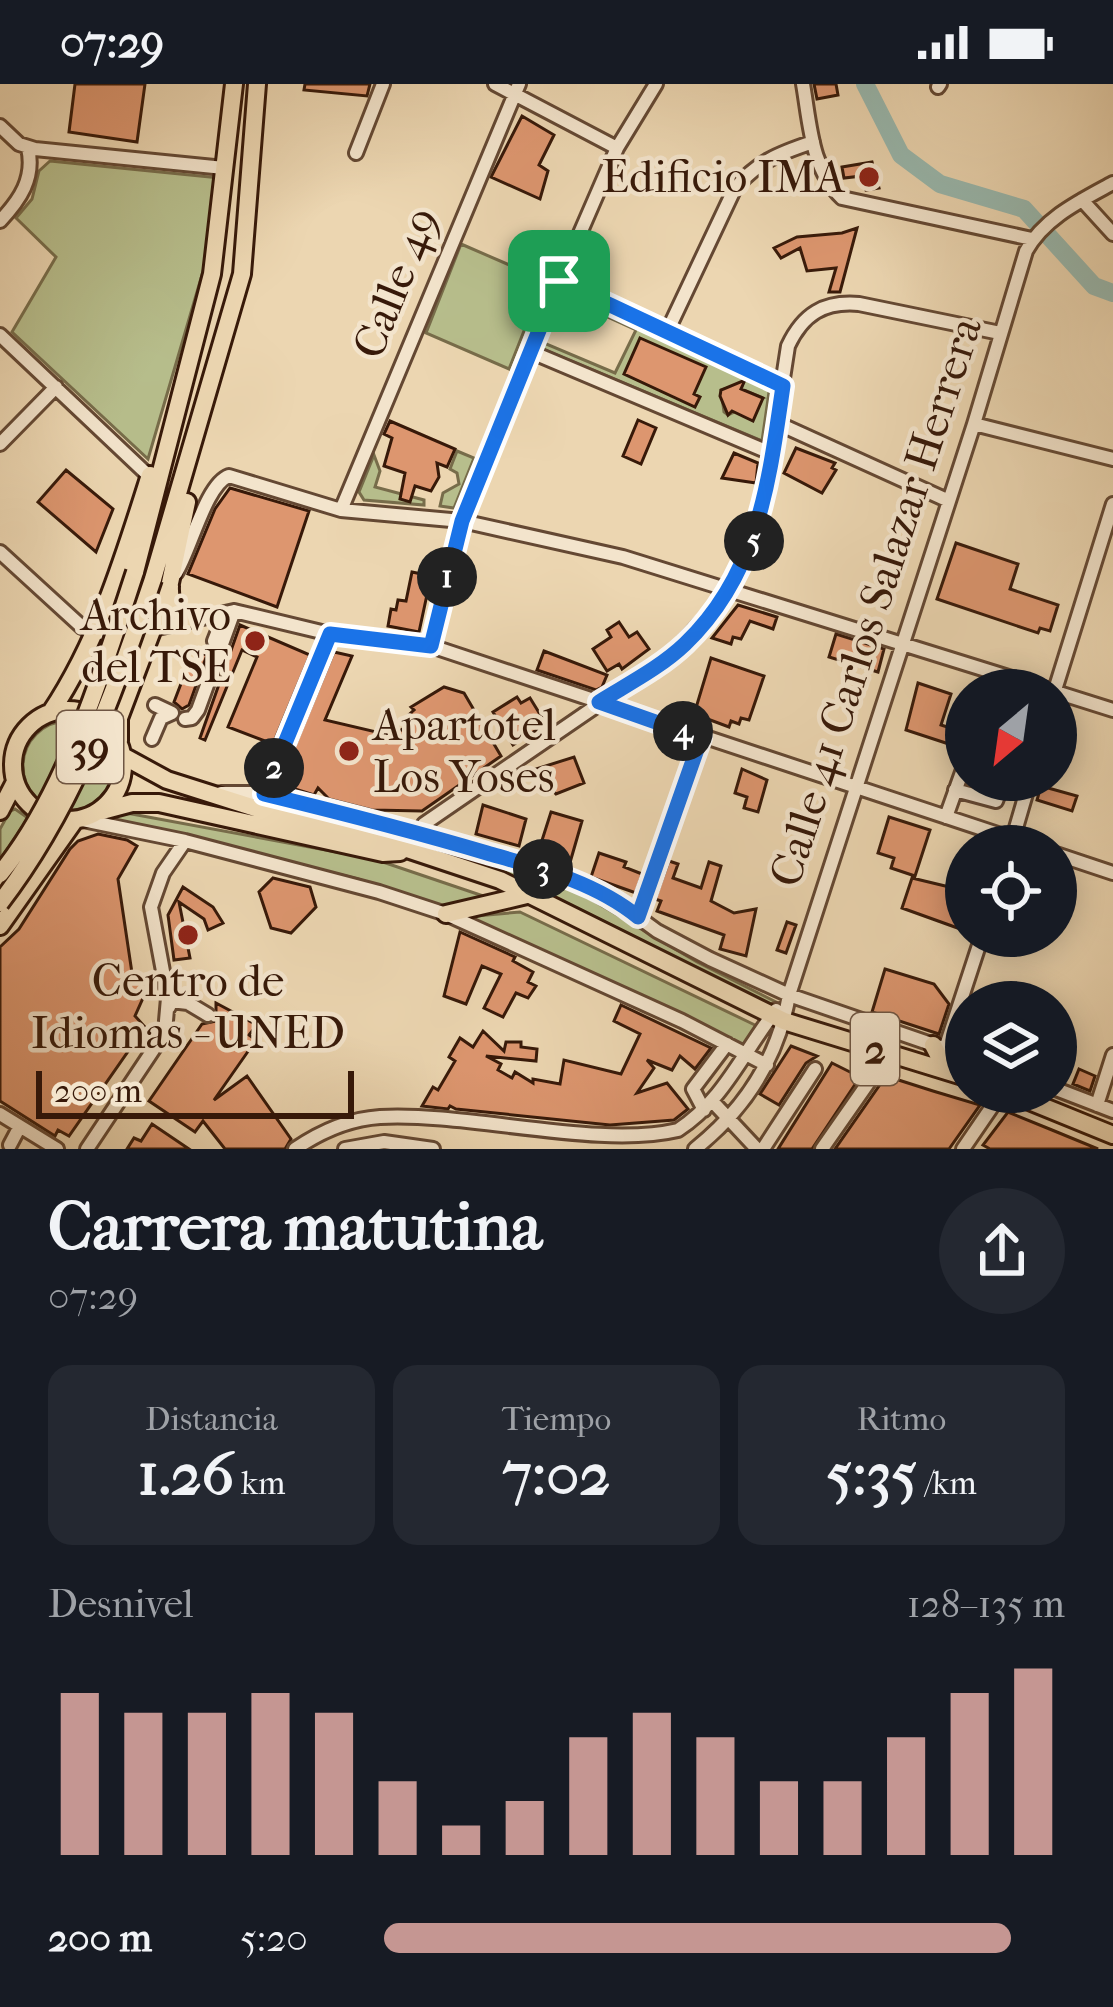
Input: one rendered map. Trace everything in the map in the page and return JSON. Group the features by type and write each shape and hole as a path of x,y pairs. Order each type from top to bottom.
{"highway":[{"name":"39","path":"0,874 64,764 135,572 212,274 234,84"},
{"name":"39","path":"0,903 52,828 162,581 245,255 257,84"},
{"path":"0,733 28,727 51,712 96,633 187,379"},
{"path":"162,581 177,611 195,619"},
{"path":"0,926 83,818 118,789 119,718 153,629 162,581"},
{"name":"2","path":"51,712 74,710 97,718 121,750 151,774 477,872 531,894 778,1018 945,1070"},
{"path":"0,811 14,777 15,748 28,727"},
{"path":"0,748 22,796 45,815 83,818"},
{"name":"2","path":"83,818 132,803 159,803 383,853 407,852"},
{"path":"446,914 531,894"},
{"path":"939,1047 945,1067"},
{"path":"1058,1113 1113,1135"}],"street":[{"path":"356,153 383,84"},
{"path":"495,84 516,89 617,148"},
{"path":"431,646 462,521 529,351 617,148 656,84"},
{"path":"803,84 813,142 829,185 853,202 1035,236 1058,215 1113,183"},
{"name":"Calle 49","path":"341,510 516,89"},
{"path":"0,126 28,148 224,168"},
{"path":"667,332 734,190 770,157 813,142"},
{"path":"0,221 23,194 28,148"},
{"path":"1082,200 1113,234"},
{"name":"Calle 41 Carlos Salazar Herrera","path":"789,995 1035,236"},
{"path":"559,281 783,386"},
{"path":"420,833 436,816 672,655 732,589 761,521 788,346 804,321 826,305 839,303 1000,333"},
{"path":"0,335 149,476"},
{"path":"529,351 773,454"},
{"path":"0,444 56,388"},
{"path":"778,423 949,501"},
{"path":"974,424 1113,459"},
{"path":"162,581 188,555 220,478 229,476 341,510 462,521 623,556 979,669"},
{"path":"1061,669 1113,504"},
{"path":"0,552 82,627 96,633 153,629 230,612 330,634 431,646 966,825"},
{"path":"152,739 161,718 192,718 198,710 230,612"},
{"path":"264,794 330,634"},
{"path":"1077,698 1113,710"},
{"path":"155,705 178,716"},
{"path":"638,917 701,738"},
{"path":"209,793 264,794 552,872 611,898 710,959 789,995 945,1049"},
{"path":"946,817 951,801"},
{"path":"83,818 379,892 446,914 767,1065"},
{"path":"169,1009 151,907 184,841"},
{"path":"1077,861 1113,873"},
{"path":"939,1047 974,957"},
{"path":"695,1149 728,1120 767,1065 789,995"},
{"path":"87,1149 159,1043 171,1001 208,1015"},
{"path":"295,1149 342,1124 385,1117 590,1149 666,1144 708,1106 778,1018"},
{"path":"727,1044 693,1089 760,1149 815,1069"},
{"path":"822,1149 889,1053"},
{"path":"1097,1105 1113,1055"},
{"path":"1077,1097 1113,1111"},
{"path":"963,1149 990,1113"},
{"path":"0,1114 57,1149"},
{"path":"12,1148 20,1127"},
{"path":"345,1149 384,1142 433,1149"}],"green space":[{"path":"50,161 220,178 204,268 148,459 12,332 56,257 16,218 32,199 39,171"},
{"path":"461,244 544,280 509,369 426,333"},
{"path":"559,290 770,385 762,441 535,346","holes":["559,295 636,330 615,373 539,341","743,383 741,389 763,398 728,415 721,390"]},
{"path":"457,451 474,458 454,508 440,506 443,493 459,484 457,473 450,469"},
{"path":"374,455 380,471 375,487 424,500 424,505 364,500 359,492"},
{"path":"68,721 85,724 100,734 110,749 110,783 100,798 85,808 68,811 51,808 36,798 26,783 23,766 26,749 36,734 51,724"},
{"path":"231,796 418,837 570,887 697,962 778,1003 773,1007 522,880 418,844"},
{"path":"15,809 28,818 0,860 0,829"},
{"path":"121,812 374,859 498,901 445,908 358,879 104,817"},
{"path":"520,912 757,1026 743,1048 465,917"}],"building":[{"path":"75,84 145,84 137,142 69,132"},
{"path":"305,84 370,84 367,96 304,90"},
{"path":"814,84 836,84 838,95 817,99"},
{"path":"522,116 554,135 539,165 548,171 540,199 491,177"},
{"name":"Edificio IMA","path":"872,162 879,188 866,190 862,176 844,178 842,167"},
{"path":"857,228 840,292 829,292 836,268 807,271 800,248 781,258 774,248 797,237"},
{"path":"640,338 706,367 694,394 700,397 695,407 624,374"},
{"path":"745,380 741,389 763,398 753,421 732,411 728,415 720,396 721,390"},
{"path":"638,420 656,428 641,464 623,456"},
{"path":"390,421 455,449 447,467 437,463 439,477 431,491 415,486 410,502 400,499 405,473 384,466 392,438 384,434"},
{"path":"796,448 835,463 832,468 836,470 822,493 784,473"},
{"path":"734,453 758,463 756,483 722,478"},
{"path":"66,470 113,509 96,552 38,502"},
{"path":"230,488 309,511 277,607 188,574 215,509"},
{"path":"956,543 1018,564 1010,589 1058,605 1050,631 1040,628 1038,633 937,599"},
{"path":"412,572 431,576 419,632 388,626 391,609 396,610 398,600 406,601"},
{"path":"738,605 777,617 773,629 750,621 741,639 733,637 731,644 712,638"},
{"path":"619,622 629,637 637,632 649,649 622,669 619,664 607,671 593,649 611,637 607,630"},
{"path":"240,625 310,655 273,744 228,727 257,657 242,650 205,740 200,738"},
{"path":"836,634 884,649 878,672 829,657"},
{"path":"544,651 607,675 602,687 596,690 537,670"},
{"path":"198,652 207,655 189,705 182,709 174,702"},
{"path":"334,652 352,656 325,720 393,736 408,725 403,720 414,710 411,707 444,687 464,693 501,756 422,811 372,810 329,799 318,788 314,795 279,784"},
{"path":"711,658 764,676 749,720 731,721 729,727 705,718 703,725 692,721"},
{"path":"918,683 945,692 941,725 945,726 945,743 906,730"},
{"path":"517,697 521,703 530,698 546,724 513,745 493,712"},
{"path":"574,757 584,783 556,794 533,770"},
{"path":"742,769 767,780 758,812 744,808 747,797 735,793"},
{"path":"1040,801 1075,801 1072,811"},
{"path":"483,805 526,819 519,846 476,834"},
{"path":"551,812 582,821 569,866 537,856"},
{"path":"889,817 930,830 915,876 891,868 894,858 878,853"},
{"path":"98,834 137,846 118,879 132,973 140,981 143,998 135,1016 145,1027 69,1136 58,1130 55,1136 0,1101 0,947 19,929 70,849"},
{"path":"599,853 626,862 624,867 642,874 636,893 591,877"},
{"path":"669,861 678,864 673,878 701,888 709,862 721,866 711,901 734,913 756,909 746,956 720,949 724,935 657,911 661,901 655,899"},
{"path":"273,878 310,887 316,907 291,933 271,928 259,892"},
{"path":"912,878 945,886 945,923 902,908"},
{"path":"183,887 213,907 223,923 208,930 204,919 179,902 190,958 174,960 168,915"},
{"path":"787,922 796,925 786,953 777,950"},
{"path":"460,932 515,957 513,961 533,972 528,982 536,986 528,998 516,993 503,1017 484,1008 501,974 482,966 466,1004 444,996"},
{"path":"885,969 934,984 945,999 939,1034 872,1012"},
{"path":"216,1003 257,1025 249,1035 256,1040 214,1100 247,1076 291,1139 285,1149 225,1149 203,1121 195,1132 149,1101 202,1024 216,1021"},
{"path":"621,1005 711,1048 695,1069 680,1056 672,1070 647,1060 654,1068 637,1093 667,1083 688,1109 674,1120 610,1125 422,1106 455,1061 449,1057 460,1038 473,1047 483,1031 504,1051 506,1042 537,1049 536,1061 486,1056 512,1078 515,1072 533,1083 533,1079 560,1084 564,1060 621,1074 640,1034 614,1021"},
{"path":"791,1046 817,1056 806,1063 779,1105 760,1094"},
{"path":"832,1063 860,1077 812,1149 778,1149"},
{"path":"1079,1069 1095,1076 1090,1091 1077,1086"},
{"path":"886,1076 945,1094 945,1113 974,1113 949,1149 835,1149"},
{"path":"1010,1113 1098,1149 990,1149 983,1145"},
{"path":"152,1124 189,1149 127,1149 134,1138 141,1141"}],"waterway":[{"path":"865,84 901,155 940,184 1024,209 1094,286 1113,293"}],"place":[{"name":"Edificio IMA","path":"869,177"},
{"name":"Archivo del TSE","path":"255,641"},
{"name":"Apartotel Los Yoses","path":"349,751"},
{"name":"Centro de Idiomas - UNED","path":"188,935"}],"route":[{"path":"559,281 783,386 761,521 732,589 672,655 599,702 701,738 638,917 611,898 552,872 264,794 330,634 431,646 462,521 559,281"}]}
